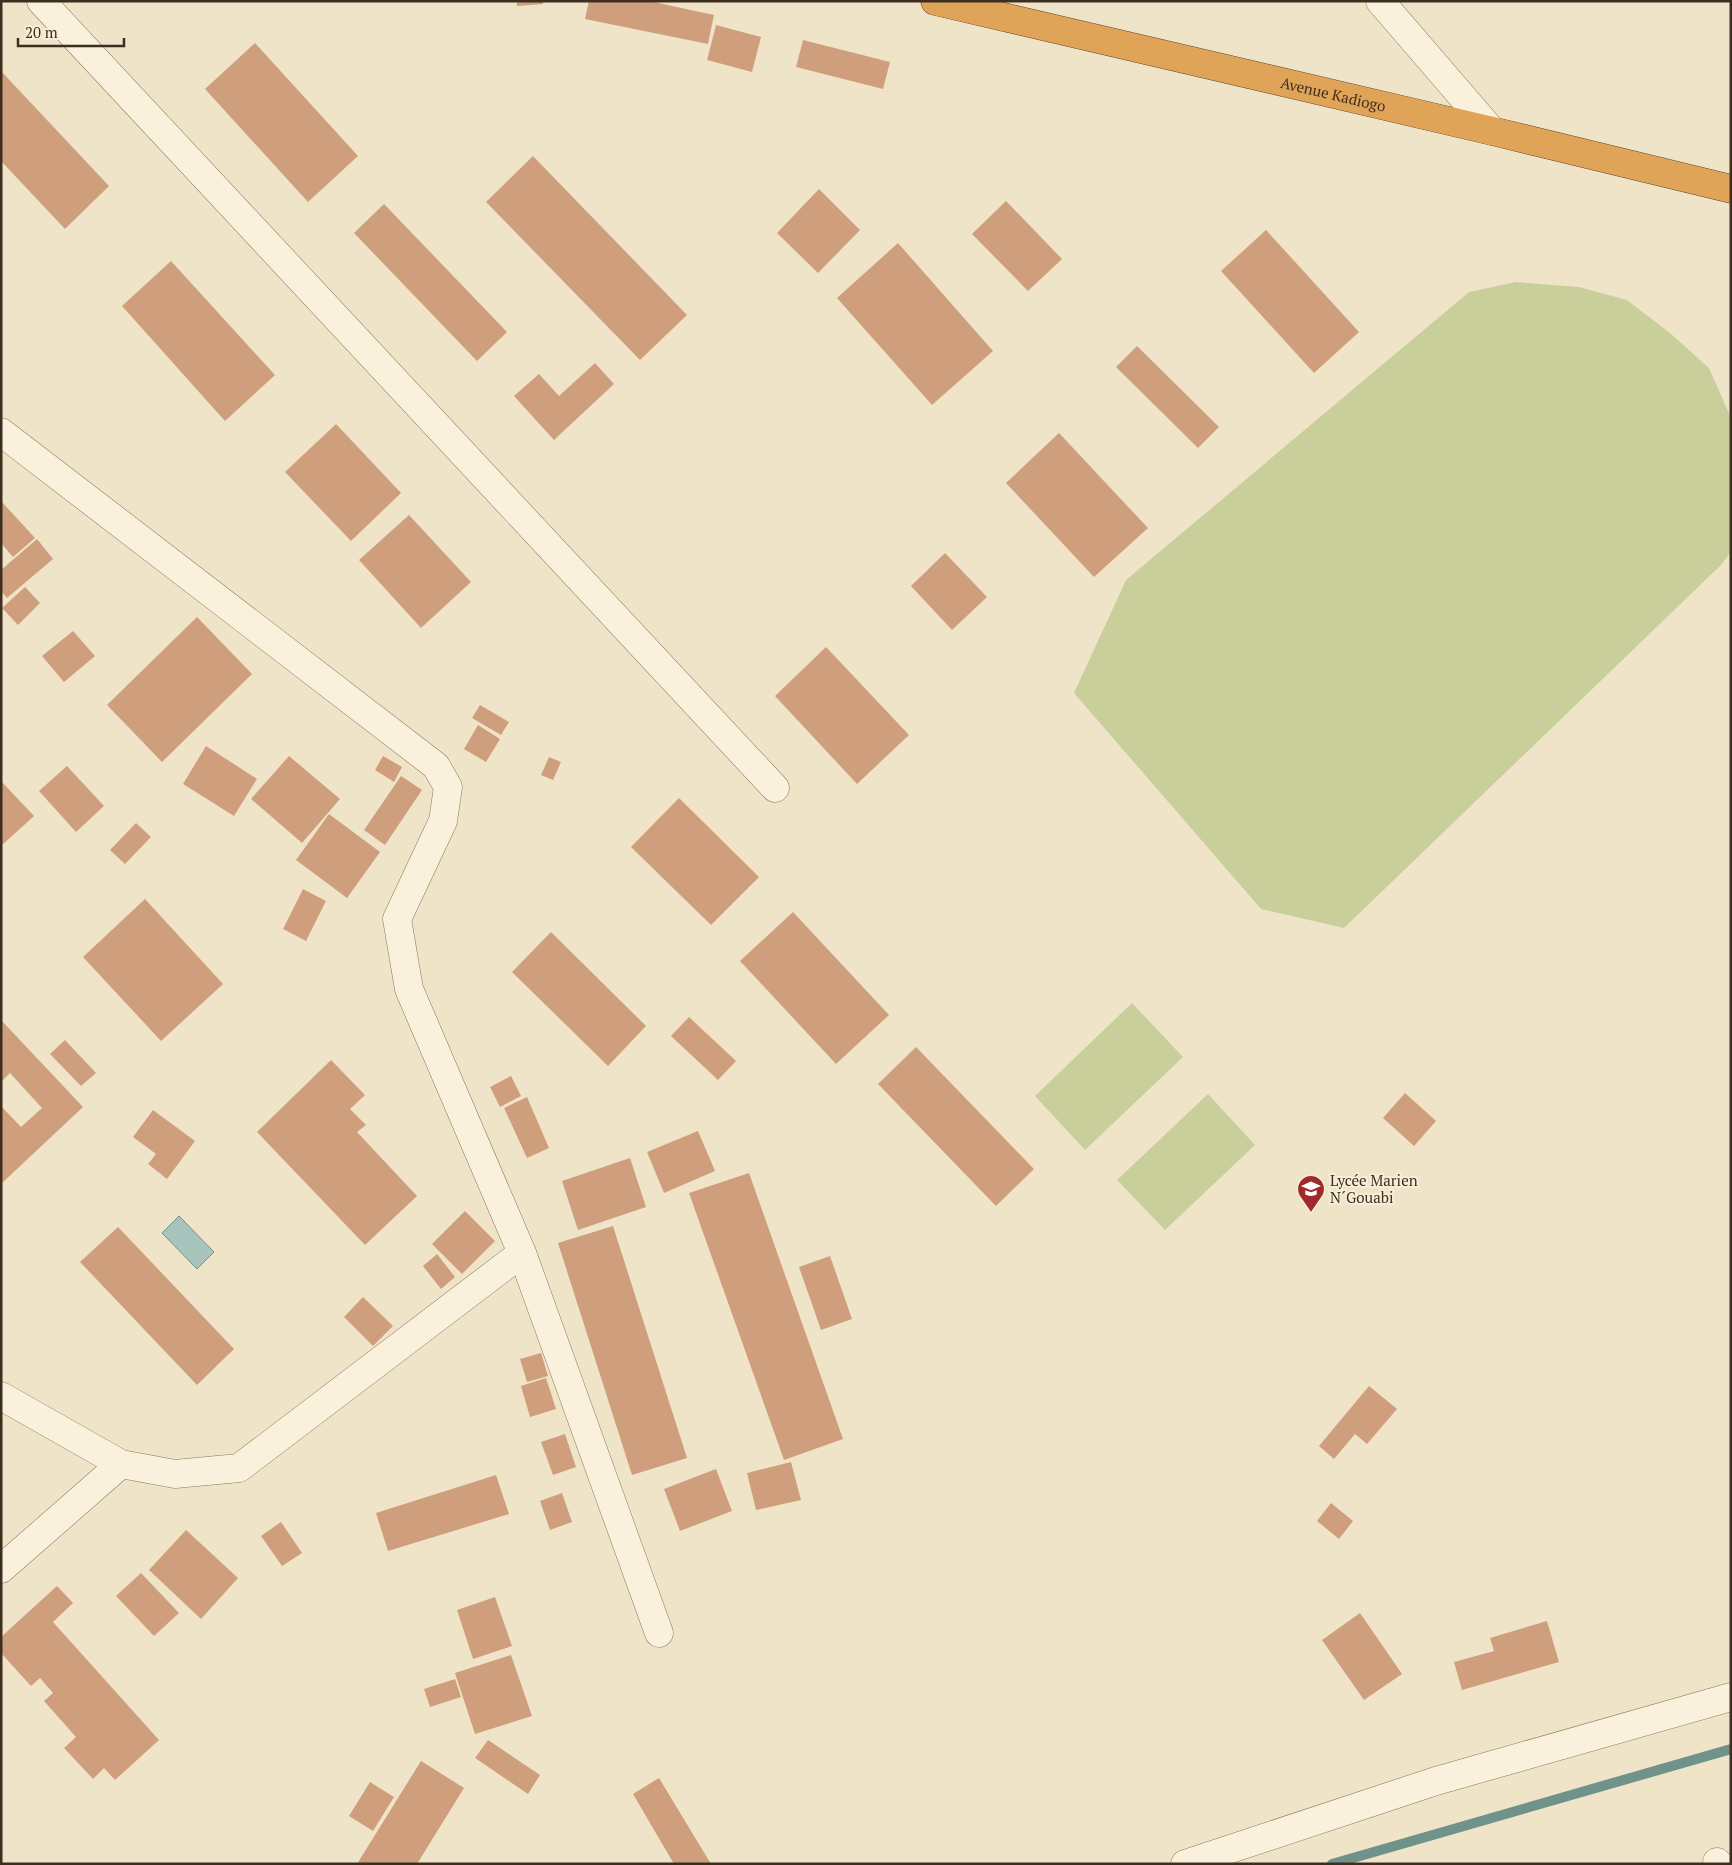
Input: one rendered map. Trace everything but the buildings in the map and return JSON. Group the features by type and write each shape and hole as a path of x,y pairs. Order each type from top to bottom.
{"highway":[{"name":"Avenue Kadiogo","path":"935,1 1492,131 1731,189"}],"street":[{"path":"42,1 775,788"},
{"path":"1384,3 1492,131"},
{"path":"1,432 436,766 448,787 443,821 397,919 409,989 522,1253 659,1633"},
{"path":"1,1396 121,1464 175,1474 239,1468 522,1253"},
{"path":"1,1569 121,1464"},
{"path":"1185,1864 1436,1781 1731,1697"}],"green space":[{"path":"1516,282 1579,287 1627,300 1670,333 1709,368 1731,418 1731,552 1721,565 1344,928 1261,909 1074,693 1126,580 1469,292"},
{"path":"1132,1003 1183,1057 1085,1150 1035,1096"},
{"path":"1208,1094 1255,1145 1165,1230 1117,1180"}],"water":[{"path":"179,1216 214,1252 197,1269 162,1233"}],"waterway":[{"path":"1332,1864 1731,1749"}],"place":[{"name":"Lycée Marien N´Gouabi","path":"1311,1213"}]}
